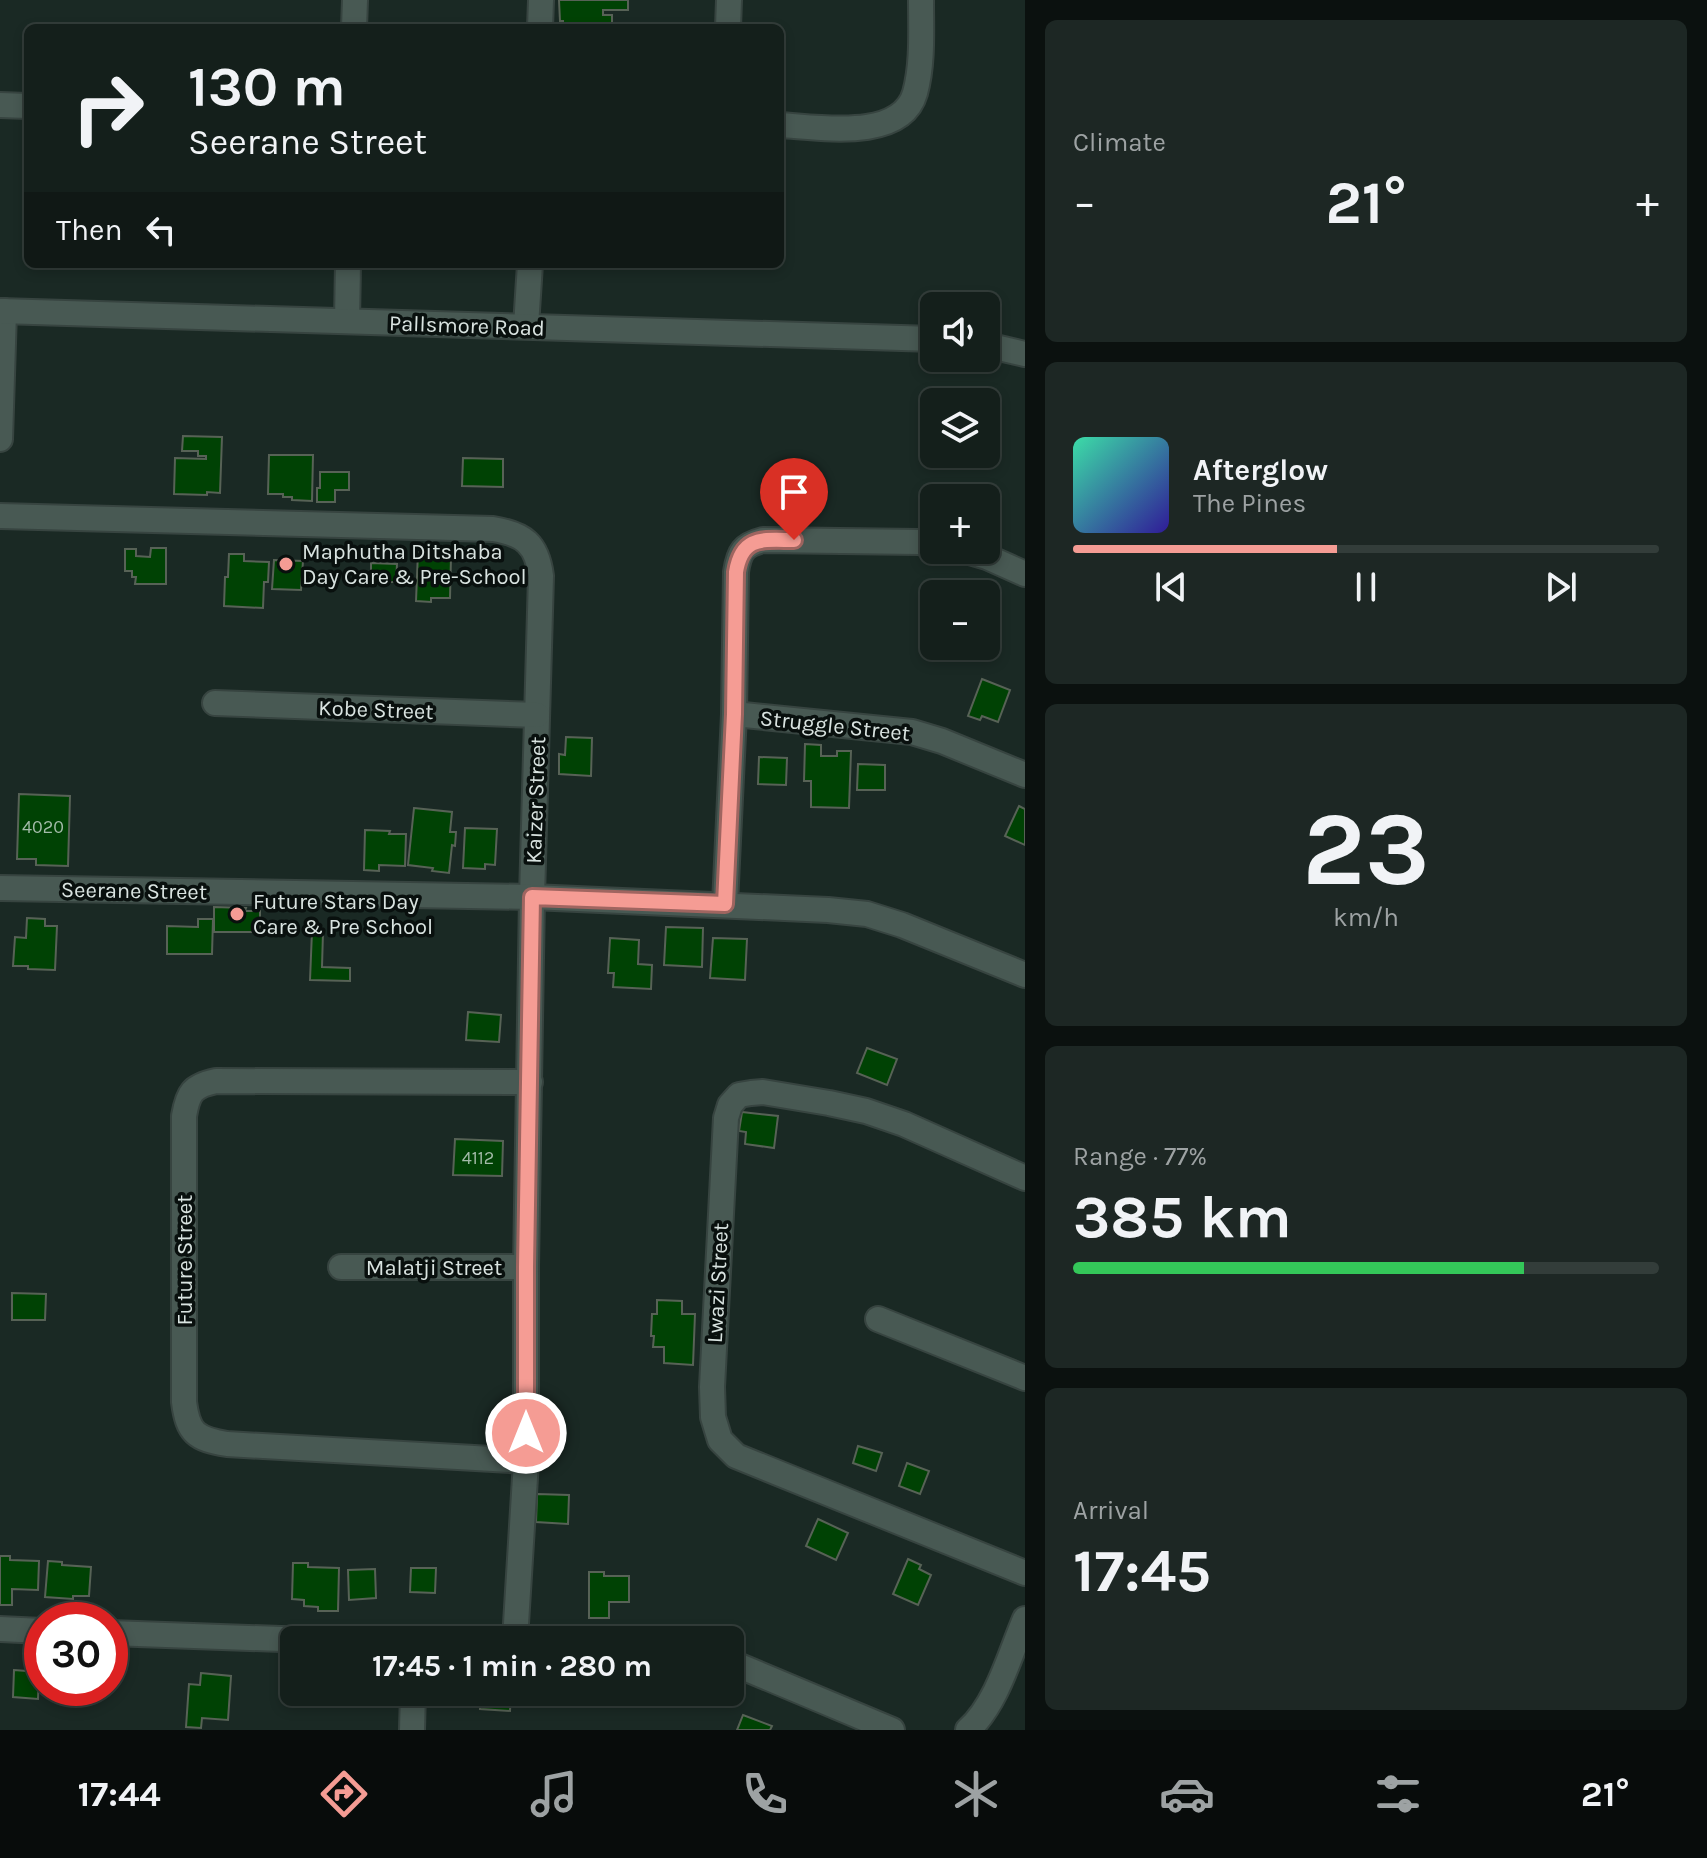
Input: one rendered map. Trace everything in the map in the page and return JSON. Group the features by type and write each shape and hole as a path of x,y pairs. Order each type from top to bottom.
{"street":[{"path":"354,24 355,0"},
{"path":"540,24 541,0"},
{"path":"728,24 729,0"},
{"path":"784,125 859,128 879,125 908,108 918,76 921,0"},
{"path":"0,105 24,106"},
{"path":"347,321 348,268"},
{"path":"526,326 530,268"},
{"path":"0,439 2,311"},
{"name":"Pallsmore Road","path":"2,311 920,339"},
{"path":"1000,348 1025,354"},
{"name":"Kaizer Street","path":"0,516 493,529 509,531 521,537 536,552 541,576 532,897 526,1461 516,1626"},
{"path":"725,904 738,559 751,543 763,540 920,542"},
{"path":"1000,563 1025,574"},
{"name":"Kobe Street","path":"215,703 537,715"},
{"name":"Struggle Street","path":"734,714 912,732 1025,775"},
{"name":"Seerane Street","path":"0,888 532,897 828,910 867,914 902,925 1025,975"},
{"name":"Future Street","path":"526,1461 227,1444 211,1441 191,1429 184,1402 184,1116 192,1090 201,1084 216,1081 530,1082"},
{"name":"Lwazi Street","path":"1025,1178 904,1124 866,1111 763,1092 739,1095 730,1105 726,1118 712,1387 713,1417 720,1440 736,1456 1025,1573"},
{"name":"Malatji Street","path":"341,1267 526,1267"},
{"path":"878,1319 1025,1378"},
{"path":"968,1730 992,1697 1025,1619"},
{"path":"0,1629 24,1630"},
{"path":"128,1634 280,1639"},
{"path":"744,1668 892,1730"},
{"path":"412,1730 413,1706"}],"building":[{"path":"559,0 628,0 628,10 603,10 603,15 612,15 612,24 563,24 560,21"},
{"path":"183,436 222,437 220,493 174,494 175,458 206,459 206,456 198,456 198,451 182,451"},
{"path":"269,455 313,455 312,501 268,494"},
{"path":"463,458 503,459 503,487 462,486"},
{"path":"320,472 349,472 349,490 335,490 335,502 317,502"},
{"path":"151,548 166,548 166,584 135,584 136,577 132,577 132,571 125,571 125,549 136,549 136,556 150,557"},
{"path":"418,552 433,552 434,557 451,557 450,598 416,601"},
{"path":"229,554 244,554 244,561 269,562 263,608 224,606"},
{"path":"274,560 303,561 301,590 272,589"},
{"path":"371,563 397,564 396,582 371,582"},
{"path":"982,679 1010,690 998,722 982,716 980,720 968,716"},
{"path":"566,737 592,738 591,776 559,774 559,754 565,755"},
{"path":"805,744 821,745 821,756 837,756 837,751 851,751 849,808 811,807 811,781 804,781"},
{"path":"759,757 787,758 786,785 758,784"},
{"path":"858,764 885,765 885,790 857,790"},
{"path":"19,794 70,796 68,866 36,865 36,859 17,859"},
{"path":"1019,806 1025,809 1025,845 1005,836"},
{"path":"414,808 452,812 450,832 456,832 449,873 408,865"},
{"path":"465,828 497,829 495,865 485,864 485,869 463,868"},
{"path":"365,830 406,834 405,866 379,865 379,871 364,870"},
{"path":"214,907 260,911 260,932 214,932"},
{"path":"27,918 45,919 45,926 57,926 55,970 13,966 15,937 26,938"},
{"path":"198,919 213,919 212,954 167,954 167,926 198,927"},
{"path":"666,927 703,928 702,967 664,965"},
{"path":"312,931 323,932 322,967 350,968 350,981 310,980"},
{"path":"610,938 639,940 638,964 652,965 651,989 613,987 614,973 608,973"},
{"path":"713,938 747,939 745,980 710,978"},
{"path":"468,1012 501,1015 499,1042 466,1040"},
{"path":"867,1048 897,1059 887,1085 857,1073"},
{"path":"742,1112 778,1116 774,1148 745,1144 746,1132 739,1131"},
{"path":"455,1139 503,1141 502,1176 453,1175"},
{"path":"12,1293 46,1294 45,1320 12,1320"},
{"path":"657,1300 682,1301 682,1314 695,1314 693,1365 664,1363 664,1347 653,1347 652,1314 657,1314"},
{"path":"858,1446 882,1453 876,1471 853,1463"},
{"path":"907,1463 929,1471 920,1494 899,1486"},
{"path":"537,1494 569,1495 568,1524 536,1522"},
{"path":"818,1519 848,1533 836,1560 806,1546"},
{"path":"0,1556 10,1556 10,1560 39,1561 38,1590 12,1589 12,1605 0,1605"},
{"path":"908,1559 921,1565 919,1569 931,1575 918,1605 893,1594"},
{"path":"48,1561 91,1567 89,1596 73,1596 73,1599 45,1597"},
{"path":"293,1563 339,1568 338,1611 318,1611 318,1607 304,1606 304,1600 292,1599"},
{"path":"411,1568 436,1568 435,1593 410,1592"},
{"path":"375,1569 376,1598 349,1600 348,1570"},
{"path":"589,1572 604,1572 604,1576 629,1576 629,1602 609,1602 609,1618 589,1618"},
{"path":"14,1670 24,1671 24,1698 13,1697"},
{"path":"201,1673 231,1676 228,1720 202,1718 201,1728 186,1727 189,1684 200,1685"},
{"path":"480,1706 510,1706 510,1711 480,1709"},
{"path":"743,1715 772,1726 770,1730 737,1730"}],"place":[{"name":"Maphutha Ditshaba Day Care & Pre-School","path":"286,564"},
{"name":"Future Stars Day Care & Pre School","path":"237,914"}],"route":[{"path":"526,1433 532,897 725,904 738,559 751,543 794,540"}]}
